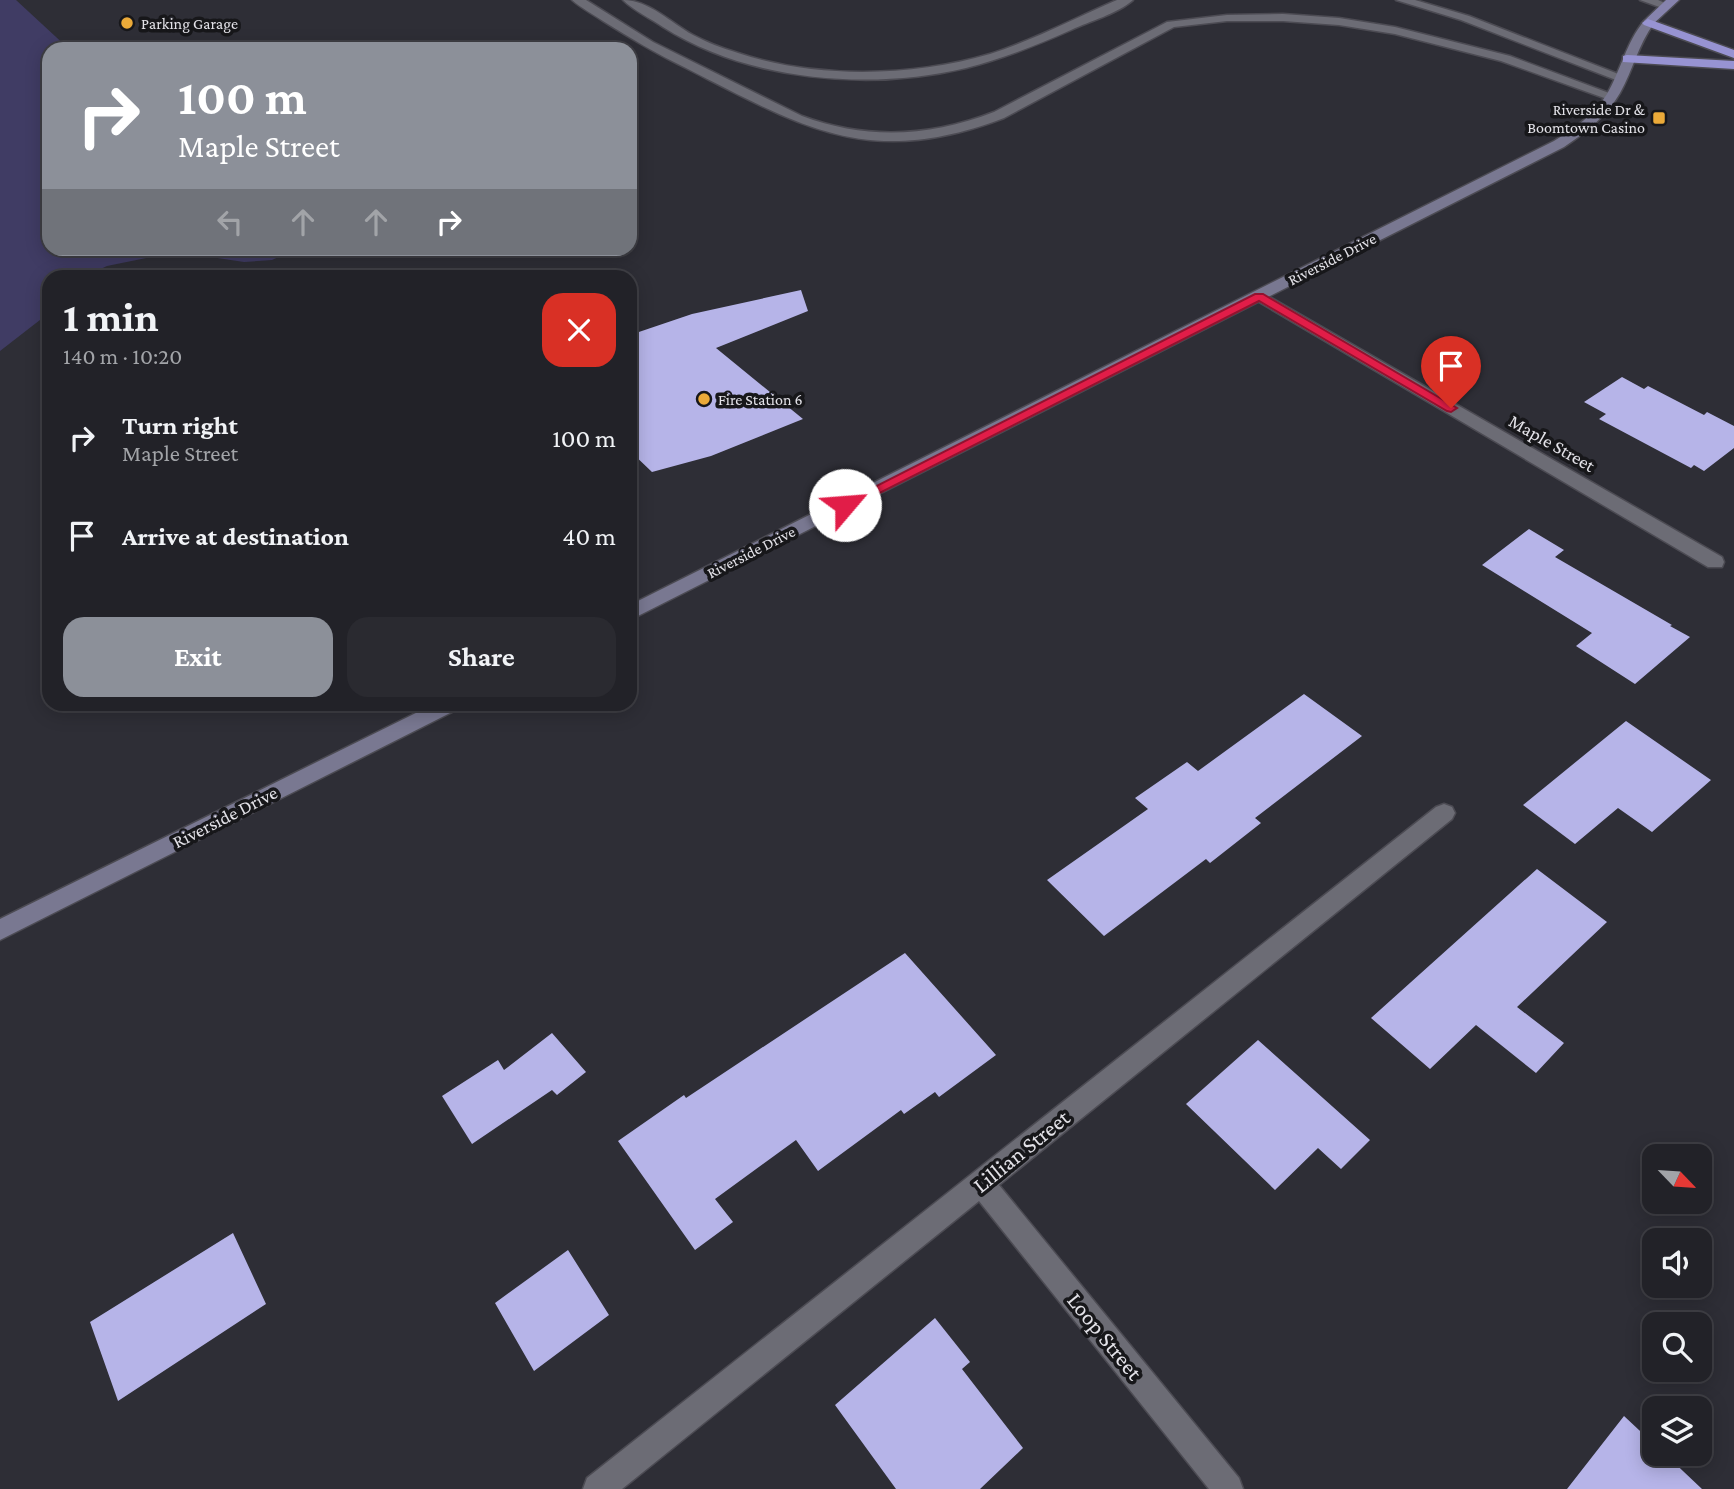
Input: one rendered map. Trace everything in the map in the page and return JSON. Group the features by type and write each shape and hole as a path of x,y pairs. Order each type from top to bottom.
{"highway":[{"path":"1648,23 1734,54"},
{"path":"1627,59 1734,65"}],"main road":[{"path":"1648,23 1669,3"}],"street":[{"path":"578,0 649,45 797,119 836,131 897,136 937,134 985,121 1171,24 1200,13 1243,4"},
{"path":"629,0 713,49 779,66 857,74 920,71 985,59 1023,46 1127,0"},
{"path":"1402,0 1448,12 1620,77"},
{"path":"1646,0 1669,3"},
{"path":"1423,23 1612,96"},
{"name":"Riverside Drive","path":"637,609 1544,153 1584,126 1612,96 1635,40 1648,23"},
{"name":"Maple Street","path":"1259,296 1715,562"},
{"name":"Riverside Drive","path":"0,930 437,711"},
{"name":"Lillian Street","path":"598,1489 1444,813"},
{"name":"Loop Street","path":"981,1183 1228,1489"}],"shaded area":[{"path":"0,0 16,0 61,42 42,42 42,256 156,256 99,270 42,270 42,318 0,351"},
{"path":"204,256 281,256 272,260 244,262"}],"building":[{"name":"Fire Station 6","path":"801,290 808,311 716,348 803,419 711,456 652,472 637,458 637,333 692,314"},
{"path":"1622,377 1644,389 1648,386 1704,415 1707,412 1734,426 1734,448 1704,471 1694,465 1691,468 1599,419 1606,414 1584,402"},
{"path":"1529,529 1564,550 1555,557 1690,637 1635,684 1576,646 1592,633 1482,565"},
{"path":"1304,694 1362,736 1255,818 1261,823 1210,863 1206,859 1104,936 1047,880 1148,809 1135,798 1187,762 1198,771"},
{"path":"1626,721 1711,780 1652,832 1618,808 1575,844 1523,805"},
{"path":"1537,869 1607,922 1517,1007 1564,1043 1536,1073 1476,1025 1430,1069 1371,1018"},
{"path":"905,953 996,1055 939,1097 935,1092 904,1114 901,1110 818,1171 796,1140 715,1199 733,1222 695,1250 618,1141 684,1095 686,1098"},
{"path":"552,1033 586,1072 557,1095 552,1090 472,1144 442,1096 498,1060 504,1070"},
{"path":"1258,1040 1370,1140 1341,1169 1318,1148 1275,1190 1186,1104"},
{"path":"233,1233 266,1304 118,1401 90,1322"},
{"path":"568,1250 609,1315 534,1371 495,1303"},
{"path":"935,1318 970,1362 962,1369 1023,1448 980,1489 896,1489 835,1405"},
{"path":"1624,1416 1642,1433 1642,1466 1678,1466 1702,1489 1567,1489"}],"place":[{"name":"Parking Garage","path":"127,23"},
{"name":"Riverside Dr & Boomtown Casino","path":"1659,118"},
{"name":"Fire Station 6","path":"704,399"}],"route":[{"path":"845,505 1259,296 1451,408"}]}
